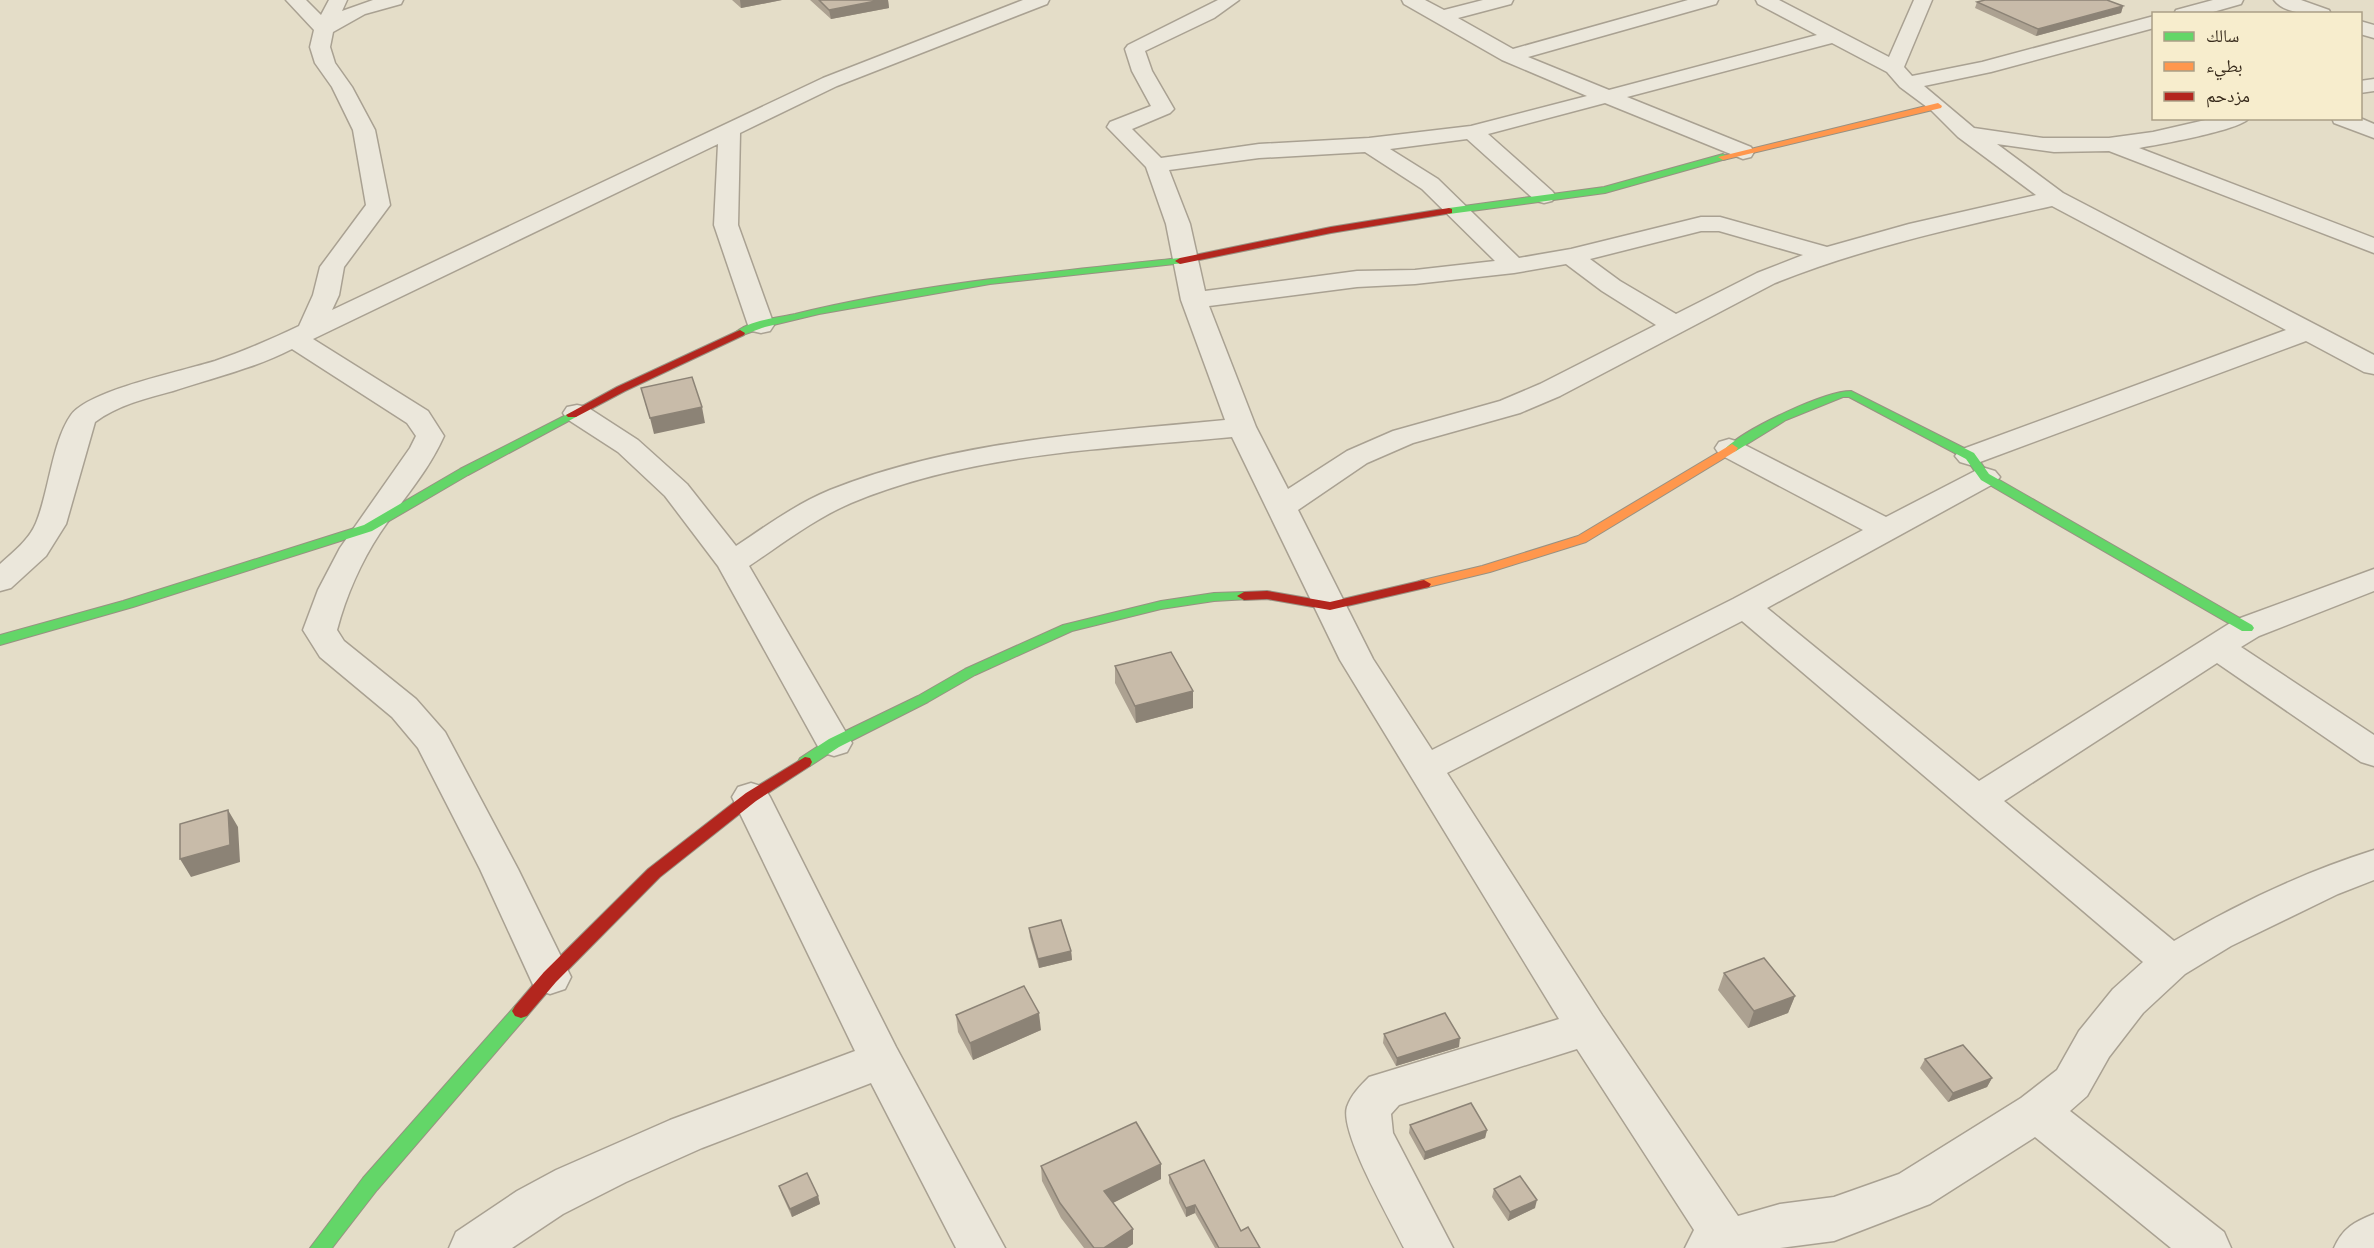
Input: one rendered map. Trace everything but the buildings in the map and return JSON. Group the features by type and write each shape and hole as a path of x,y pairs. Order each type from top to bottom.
{"street":[{"path":"295,0 324,29"},
{"path":"302,334 326,296 332,267 378,205 364,130 342,87 325,63 320,47 324,29 338,0"},
{"path":"324,29 358,10 394,0"},
{"path":"0,581 35,549 51,524 76,435 83,418 94,409 129,395 226,366 302,334 729,129 986,10 1040,0"},
{"path":"1230,0 1202,18 1165,32 1135,49 1136,60 1150,81 1163,109 1118,127 1156,165 1178,224 1194,300 1242,427 1357,660 1722,1246 1780,1226 1834,1219 1914,1189 2037,1112 2072,1083 2094,1044 2128,1001 2171,962 2217,935 2313,888 2374,865"},
{"path":"1411,0 1509,56 1743,152"},
{"path":"1441,17 1504,0"},
{"path":"1509,56 1709,0"},
{"path":"1765,0 1900,76 1966,132 2055,198 2306,332 2369,358"},
{"path":"1900,76 1923,0"},
{"path":"2190,12 2234,0"},
{"path":"2283,0 2316,12"},
{"path":"1900,76 1984,68 2152,23"},
{"path":"1156,165 1259,151 1369,145 1473,132 1833,37"},
{"path":"0,640 128,604 368,528 464,472 577,413 713,344 761,325 819,311 990,281 1184,261 1331,230 1544,196 1623,186 1743,152 1938,106"},
{"path":"1966,132 2010,141 2066,146 2112,145 2230,120"},
{"path":"2347,120 2374,132"},
{"path":"729,129 726,225 761,325"},
{"path":"1473,132 1544,196"},
{"path":"1369,145 1430,184 1514,266"},
{"path":"2112,145 2370,240"},
{"path":"1280,508 1358,457 1403,436 1510,407 1550,390 1766,278 1825,254 1849,246 2055,198"},
{"path":"1194,300 1357,279 1415,277 1514,266 1571,256 1701,224 1720,224 1825,254"},
{"path":"1571,256 1620,292 1676,325"},
{"path":"1424,769 1745,606 1887,530 1978,466 2306,332"},
{"path":"302,334 418,417 430,436 420,459 368,528 326,606 320,630 332,649 404,708 432,741 499,869 550,977"},
{"path":"320,1248 370,1184 550,977 654,873 751,797 834,743 924,699 970,672 1068,628 1161,606 1215,597 1266,595 1330,606 1485,569 1582,539 1782,418 1840,394 1851,394 1862,398 1978,466 2247,628"},
{"path":"577,413 628,446 676,490 732,564 834,743"},
{"path":"732,564 795,520 840,497 889,479 994,454 1242,427"},
{"path":"1729,448 1887,530"},
{"path":"1979,799 2247,628 2374,579"},
{"path":"1745,606 1979,799 2171,962"},
{"path":"2218,647 2374,753"},
{"path":"751,797 881,1060 981,1248"},
{"path":"1429,1248 1371,1135 1368,1109 1384,1090 1587,1028"},
{"path":"472,1248 520,1215 571,1185 624,1161 881,1060"},
{"path":"2037,1112 2206,1248"},
{"path":"2358,1248 2374,1236"}],"traffic: fast":[{"path":"1449,211 1605,190 1723,157"},
{"path":"740,333 761,325 819,311 990,281 1180,261"},
{"path":"1732,448 1782,418 1841,394 1851,394 1970,456 1985,477 2247,628"},
{"path":"0,640 128,604 368,528 464,472 572,415"},
{"path":"805,762 834,743 923,699 970,672 1068,628 1161,605 1214,597 1244,596"},
{"path":"320,1248 370,1184 521,1011"}],"traffic: slow":[{"path":"1723,157 1938,106"},
{"path":"1424,584 1485,569 1582,539 1732,448"}],"traffic: jam":[{"path":"1180,261 1331,230 1449,211"},
{"path":"572,415 621,389 740,333"},
{"path":"1244,596 1267,595 1330,606 1424,584"},
{"path":"521,1011 550,977 654,873 751,797 805,762"}]}
